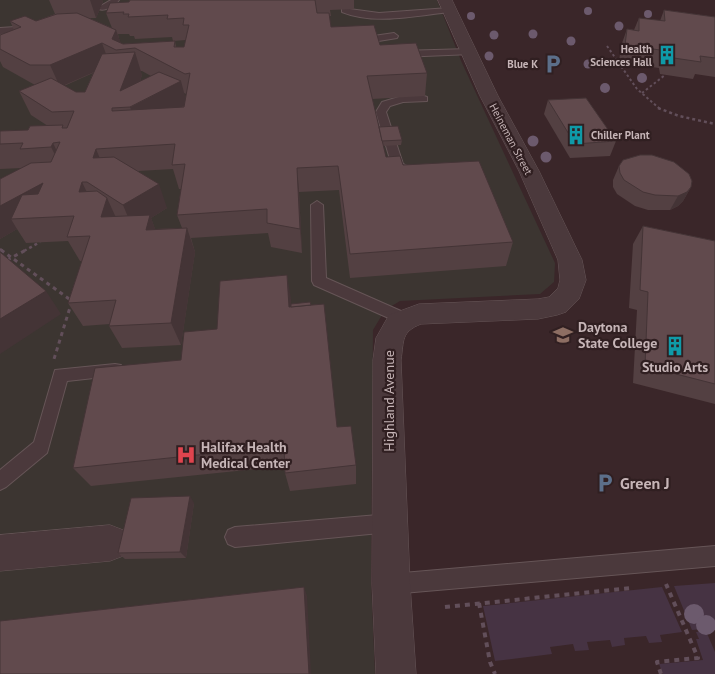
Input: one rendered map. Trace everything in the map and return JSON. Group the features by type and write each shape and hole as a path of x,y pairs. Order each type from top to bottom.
{"street":[{"name":"Heineman Street","path":"405,319 419,314 538,310 556,305 570,292 573,280 570,260 529,171 489,96 447,5"},
{"name":"Highland Avenue","path":"396,674 391,584 387,360 390,338 398,322 405,319"},
{"path":"0,553 110,543"}],"lane":[{"path":"101,8 113,3 115,0"},
{"path":"345,10 349,13 365,15 447,5"},
{"path":"0,31 42,30"},
{"path":"346,39 356,42 394,36"},
{"path":"391,54 469,52"},
{"path":"418,173 398,166 381,112 386,104 402,99 424,99"},
{"path":"318,205 319,281 405,319"},
{"path":"0,481 41,447 61,375 128,369"},
{"path":"235,537 390,523"},
{"path":"391,584 715,556"}],"path":[{"path":"607,46 616,61 642,93 659,109 715,124"},
{"path":"642,93 665,75"},
{"path":"3,263 40,242"},
{"path":"0,249 72,301 52,368"},
{"path":"656,585 676,583"},
{"path":"661,674 657,662 698,658 666,584"},
{"path":"445,607 638,587"},
{"path":"479,603 490,662 495,674"}],"shaded area":[{"name":"Halifax Health Medical Center","path":"0,0 437,0 462,63 555,263 554,282 540,294 400,301 385,310 373,330 371,580 375,674 0,674"},
{"path":"715,583 715,628 692,630 674,586"},
{"path":"662,587 682,632 660,635 662,642 649,643 646,636 624,638 625,645 612,647 610,640 587,642 589,650 575,651 573,644 550,647 552,654 495,661 483,606"},
{"path":"706,631 715,652 715,674 663,674 659,664 703,660 696,639 699,639 696,632"}],"building":[{"path":"130,0 315,0 317,13 329,13 331,27 374,25 380,45 416,43 427,73 367,76 386,157 400,156 403,165 479,161 513,242 350,254 338,166 297,168 300,229 267,223 267,209 177,215 185,164 172,165 175,144 96,149 93,158 114,157 159,184 123,205 87,182 82,182 79,192 97,191 107,198 101,217 150,215 146,230 187,228 171,323 109,326 116,300 68,303 90,236 67,237 74,216 11,219 22,195 38,194 43,183 0,206 0,179 31,163 51,162 60,142 53,143 51,147 20,149 23,143 0,144 0,131 28,130 30,126 63,125 62,128 67,128 74,111 52,112 19,91 51,78 76,92 85,92 102,54 135,52 120,91 159,72 181,81 130,107 112,108 112,111 184,107 190,73 185,74 135,48 116,50 102,43 50,65 30,65 0,49 0,35 21,27 10,21 25,16 36,21 57,14 77,13 116,30 112,39 123,44 175,41 174,47 184,47 189,25 183,25 184,18 167,19 168,15 128,17 129,14 123,14 124,12 106,13 110,3 129,2"},
{"path":"664,10 715,17 715,58 700,56 701,62 667,57 667,51 625,45 627,29 639,31 639,18 665,21"},
{"path":"586,98 616,141 575,144 548,100"},
{"path":"398,126 402,140 382,141 379,127"},
{"path":"640,155 652,155 674,162 689,174 692,181 691,187 687,192 678,196 655,195 643,192 624,180 619,166 623,160"},
{"name":"Studio Arts","path":"643,226 715,241 715,384 645,366 648,292 640,290"},
{"path":"0,252 46,291 0,319"},
{"path":"287,275 289,307 324,304 337,427 351,426 356,465 285,473 284,446 73,468 95,368 181,360 184,332 217,329 220,281"},
{"path":"310,302 311,305 291,307 291,304"},
{"path":"190,496 180,552 118,553 131,498"},
{"path":"304,587 309,674 0,674 0,621"}],"place":[{"name":"Health Sciences Hall","path":"667,55"},
{"name":"Blue K","path":"553,64"},
{"name":"Chiller Plant","path":"576,135"},
{"name":"Daytona State College","path":"563,335"},
{"name":"Studio Arts","path":"675,346"},
{"name":"Halifax Health Medical Center","path":"186,455"},
{"name":"Green J","path":"605,483"}]}
